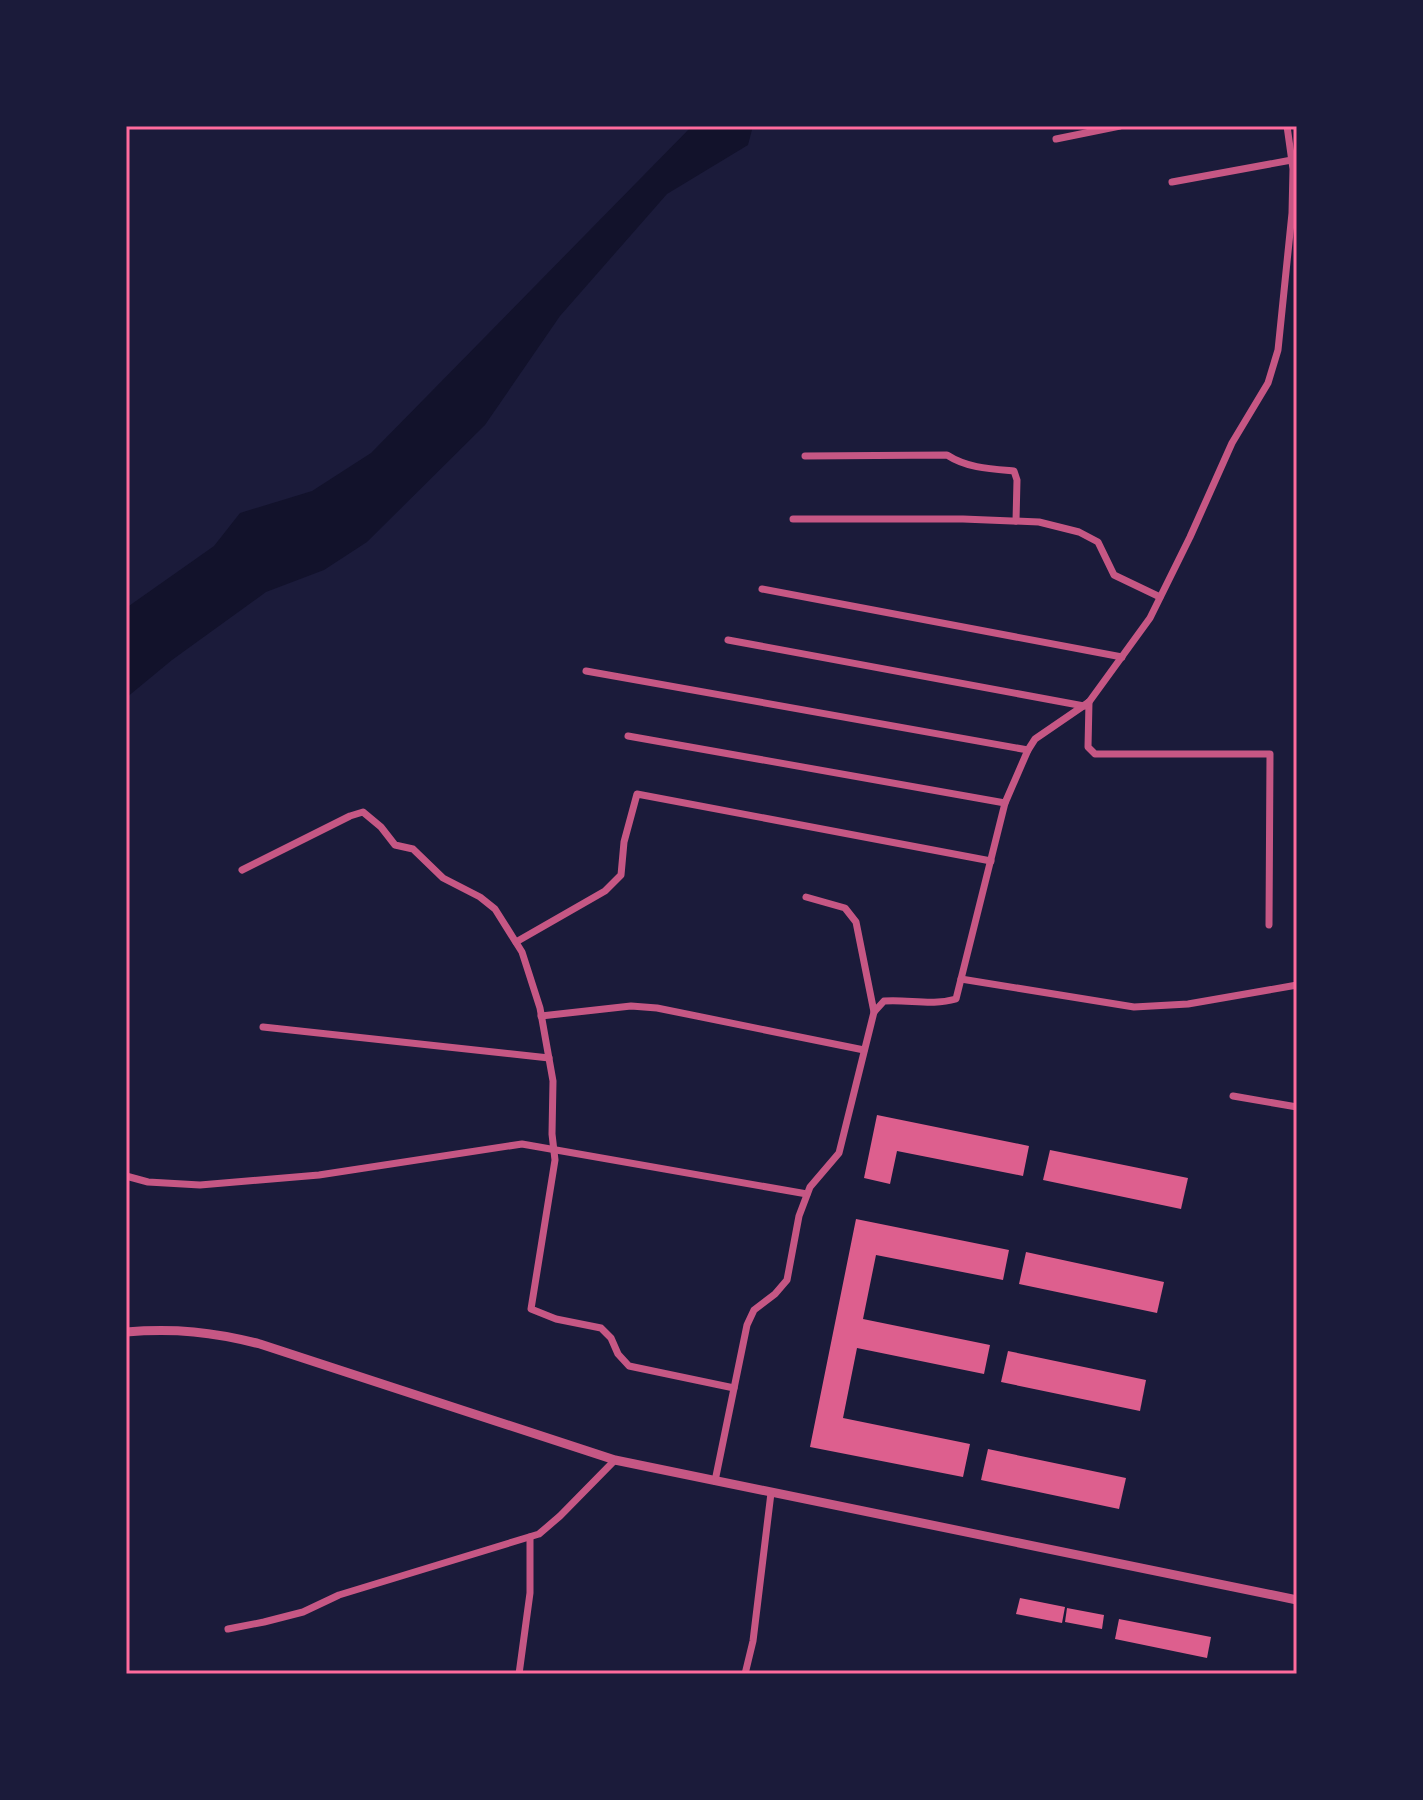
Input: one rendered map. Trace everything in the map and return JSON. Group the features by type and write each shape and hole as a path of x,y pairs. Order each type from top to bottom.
{"street":[{"path":"1056,139 1120,126"},
{"path":"874,1012 884,1001 940,1003 956,999 1005,803 1028,750 1035,739 1086,704 1150,618 1232,443 1268,383 1278,350 1294,222 1294,159 1287,126"},
{"path":"1172,182 1294,159"},
{"path":"805,456 947,455 959,463 1014,471 1017,480 1016,521"},
{"path":"793,519 1039,522 1079,532 1098,542 1114,575 1160,597"},
{"path":"762,589 1122,657"},
{"path":"728,640 1086,704"},
{"path":"586,671 1028,750"},
{"path":"1086,704 1088,747 1095,754 1270,754 1269,925"},
{"path":"628,736 1005,803"},
{"path":"516,942 605,891 621,875 624,842 637,794 991,861"},
{"path":"242,870 363,812 381,827 395,845 413,849 443,878 480,897 495,909 522,952 541,1016 553,1081 555,1160 531,1309 556,1319 601,1328 629,1366 734,1388"},
{"path":"715,1481 747,1325 754,1310 787,1280 799,1216 807,1194 839,1153 874,1012 856,922 845,908 806,897"},
{"path":"961,979 1134,1007 1188,1004 1297,985"},
{"path":"541,1016 616,1007 657,1008 864,1050"},
{"path":"263,1027 549,1058"},
{"path":"1233,1096 1297,1107"},
{"path":"126,1176 148,1182 200,1185 319,1175 522,1144 807,1194"},
{"path":"126,1332 169,1329 230,1337 615,1460 1297,1600"},
{"path":"228,1629 303,1612 353,1591 539,1534 615,1460"},
{"path":"745,1674 753,1641 771,1493"},
{"path":"519,1674 530,1593 530,1537"}],"shaded area":[{"path":"692,126 753,126 748,145 667,194 560,316 485,425 367,542 324,570 266,592 172,660 126,698 126,608 214,546 240,513 312,491 371,453"}],"building":[{"path":"877,1115 1029,1146 1023,1176 897,1151 890,1184 864,1178"},
{"path":"1050,1150 1188,1178 1181,1209 1043,1180"},
{"path":"856,1219 1009,1250 1003,1280 876,1255 863,1319 990,1345 984,1374 857,1348 843,1418 970,1444 963,1477 810,1447"},
{"path":"1026,1252 1164,1282 1157,1313 1019,1284"},
{"path":"1008,1351 1146,1380 1140,1411 1001,1382"},
{"path":"988,1449 1126,1478 1119,1509 981,1480"},
{"path":"1020,1598 1065,1607 1062,1623 1016,1614"},
{"path":"1067,1608 1104,1615 1102,1629 1065,1622"},
{"path":"1119,1619 1211,1637 1207,1658 1115,1639"}]}
